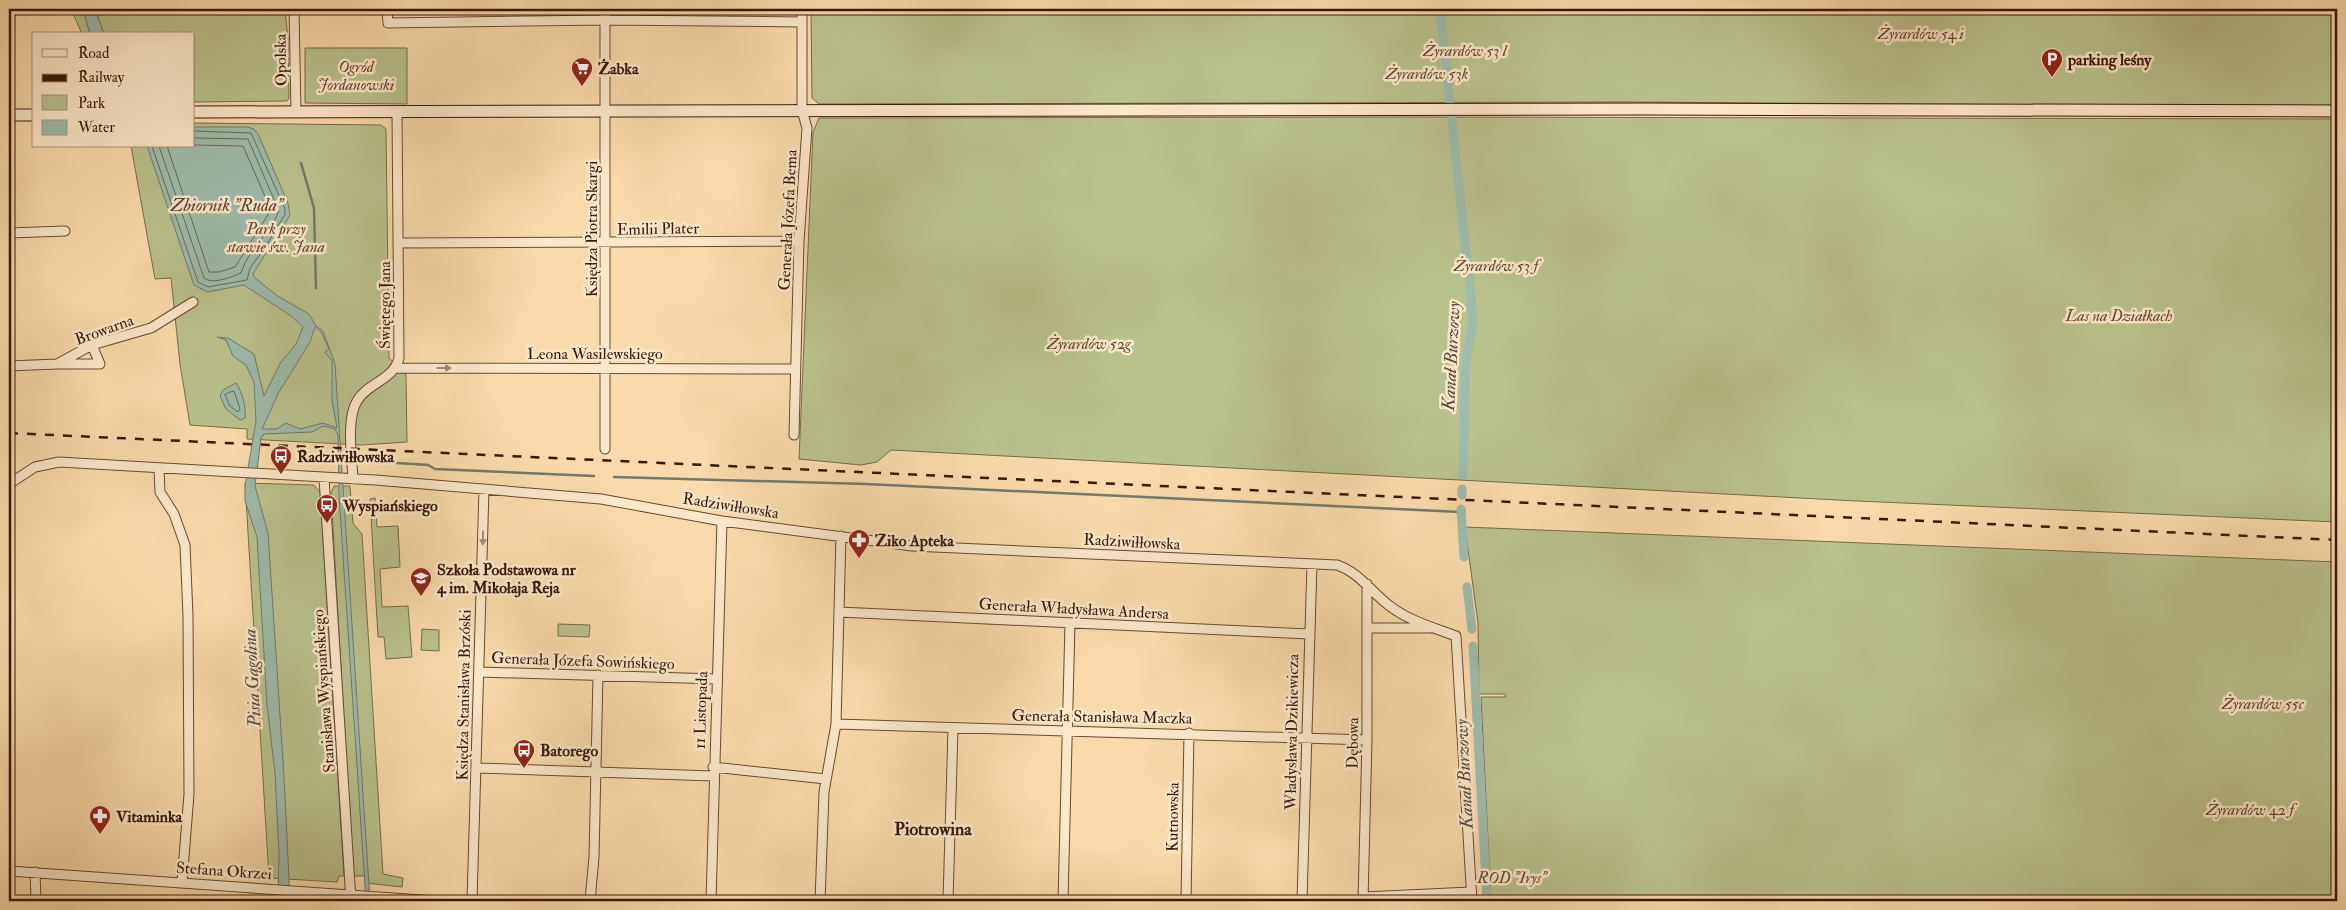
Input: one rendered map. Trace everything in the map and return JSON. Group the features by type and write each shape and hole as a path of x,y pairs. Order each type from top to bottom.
{"main road":[{"path":"195,112 802,110 2337,111"},
{"path":"9,115 32,114"}],"street":[{"name":"Opolska","path":"294,9 296,111"},
{"path":"387,9 388,23 605,20 802,22"},
{"name":"Księdza Piotra Skargi","path":"605,9 605,449"},
{"name":"Generała Józefa Bema","path":"794,435 799,241 807,128 802,110 802,9"},
{"name":"Świętego Jana","path":"348,478 354,407 363,394 396,368 399,358 397,112"},
{"path":"9,233 65,231"},
{"name":"Emilii Plater","path":"398,243 799,241"},
{"name":"Browarna","path":"9,366 57,364 92,345 152,328 193,302"},
{"path":"57,364 100,364 92,345"},
{"name":"Leona Wasilewskiego","path":"396,368 796,369"},
{"name":"Radziwiłłowska","path":"9,484 35,467 53,463 348,478 608,499 722,520 912,546 1337,565 1345,568 1367,584 1386,603 1411,619 1456,636 1471,897"},
{"path":"160,469 160,492 174,514 185,545 188,616 189,794 182,882"},
{"name":"Stanisława Wyspiańskiego","path":"327,478 354,897"},
{"name":"Księdza Stanisława Brzóski","path":"472,901 484,489"},
{"name":"11 Listopada","path":"711,901 713,771 722,520"},
{"path":"820,901 826,779 836,724 841,536"},
{"name":"Władysława Dzikiewicza","path":"1302,901 1312,564"},
{"name":"Dębowa","path":"1363,899 1367,740 1367,584"},
{"name":"Generała Władysława Andersa","path":"839,612 1309,634"},
{"path":"1064,901 1070,623"},
{"name":"Radziwiłłowska","path":"1368,628 1434,628"},
{"name":"Generała Józefa Sowińskiego","path":"479,672 717,679"},
{"path":"590,901 594,857 598,675"},
{"name":"Generała Stanisława Maczka","path":"836,724 1189,733 1367,740"},
{"path":"948,901 953,728"},
{"name":"Kutnowska","path":"1186,901 1189,733"},
{"path":"477,768 713,771 826,779"},
{"name":"Stefana Okrzei","path":"9,871 275,888 354,897 436,901"},
{"path":"35,872 36,901"},
{"path":"1363,899 1471,897"}],"green space":[{"path":"71,9 83,9 89,32 81,32"},
{"path":"95,9 285,9 288,39 289,98 287,101 195,102 195,32 103,32"},
{"path":"811,9 2337,9 2337,107 1633,102 819,104 812,98"},
{"name":"Ogród Jordanowski","path":"305,48 407,48 407,104 305,103"},
{"path":"819,118 2337,119 2337,522 1857,501 891,450 877,462 861,465 799,459 813,132"},
{"name":"Park przy stawie św. Jana","path":"195,123 381,125 386,129 389,358 406,375 407,442 362,445 247,439 247,429 190,425 180,364 171,278 155,279 131,148 195,148"},
{"path":"245,483 314,485 320,492 344,876 339,876 337,882 269,878"},
{"path":"334,486 350,486 353,523 362,534 383,874 403,878 402,887 366,883 365,876 353,876 331,493"},
{"path":"375,498 377,527 398,526 400,567 380,569 382,607 408,606 412,657 386,659 384,637 378,637 370,499"},
{"path":"1465,527 2337,562 2337,901 1491,901 1481,697 1506,697 1505,694 1479,694 1478,623"},
{"path":"558,624 590,625 589,637 558,636"},
{"path":"422,629 439,630 439,651 421,650"}],"water":[{"path":"83,9 95,9 103,32 89,32"},
{"name":"Zbiornik \"Ruda\"","path":"195,127 247,127 254,129 258,134 288,203 290,215 253,274 255,278 276,295 309,314 316,326 323,331 335,364 370,901 366,901 339,496 338,435 335,429 323,426 312,432 264,434 261,438 255,486 268,533 290,901 278,901 279,853 275,773 267,705 257,537 245,501 245,486 256,421 254,382 246,365 233,356 226,340 217,337 228,338 254,354 264,396 281,362 296,344 303,327 291,316 244,285 207,292 194,285 148,148 195,148","holes":["315,327 321,332 329,349 325,352 332,361 332,400 337,428 323,423 300,429 286,423 277,429 262,429 279,392 310,342"]},
{"path":"236,383 244,400 245,409 245,418 240,420 226,409 220,396 223,390"}],"waterway":[{"name":"Kanał Burzowy","path":"1440,9 1450,101"},
{"name":"Kanał Burzowy","path":"1452,119 1473,319 1466,360 1463,475"},
{"path":"301,163 314,208 316,288"},
{"path":"367,461 428,465 435,469 594,476"},
{"path":"614,477 866,484 1461,512"},
{"name":"Kanał Burzowy","path":"1462,489 1462,495"},
{"name":"Kanał Burzowy","path":"1461,509 1464,557"},
{"name":"Kanał Burzowy","path":"1467,587 1472,629"},
{"name":"Kanał Burzowy","path":"1473,646 1487,901"}],"railway":[{"path":"9,433 2337,540"}],"place":[{"name":"parking leśny","path":"2052,78"},
{"name":"Żabka","path":"582,87"},
{"name":"Radziwiłłowska","path":"281,475"},
{"name":"Wyspiańskiego","path":"327,524"},
{"name":"Ziko Apteka","path":"859,559"},
{"name":"Szkoła Podstawowa nr 4 im. Mikołaja Reja","path":"421,597"},
{"name":"Batorego","path":"524,769"},
{"name":"Vitaminka","path":"100,835"}],"district":[{"name":"Piotrowina","path":"933,829"}],"park label":[{"name":"Żyrardów 54 i","path":"1921,33"},
{"name":"Żyrardów 53 l","path":"1465,50"},
{"name":"Żyrardów 53k","path":"1427,73"},
{"name":"Żyrardów 53 f","path":"1496,265"},
{"name":"Las na Działkach","path":"2119,315"},
{"name":"Żyrardów 52g","path":"1089,343"},
{"name":"Żyrardów 55c","path":"2263,703"},
{"name":"Żyrardów 42 f","path":"2250,809"},
{"name":"ROD \"Irys\"","path":"1512,877"}],"water label":[{"name":"Pisia Gągolina","path":"252,678"}]}
